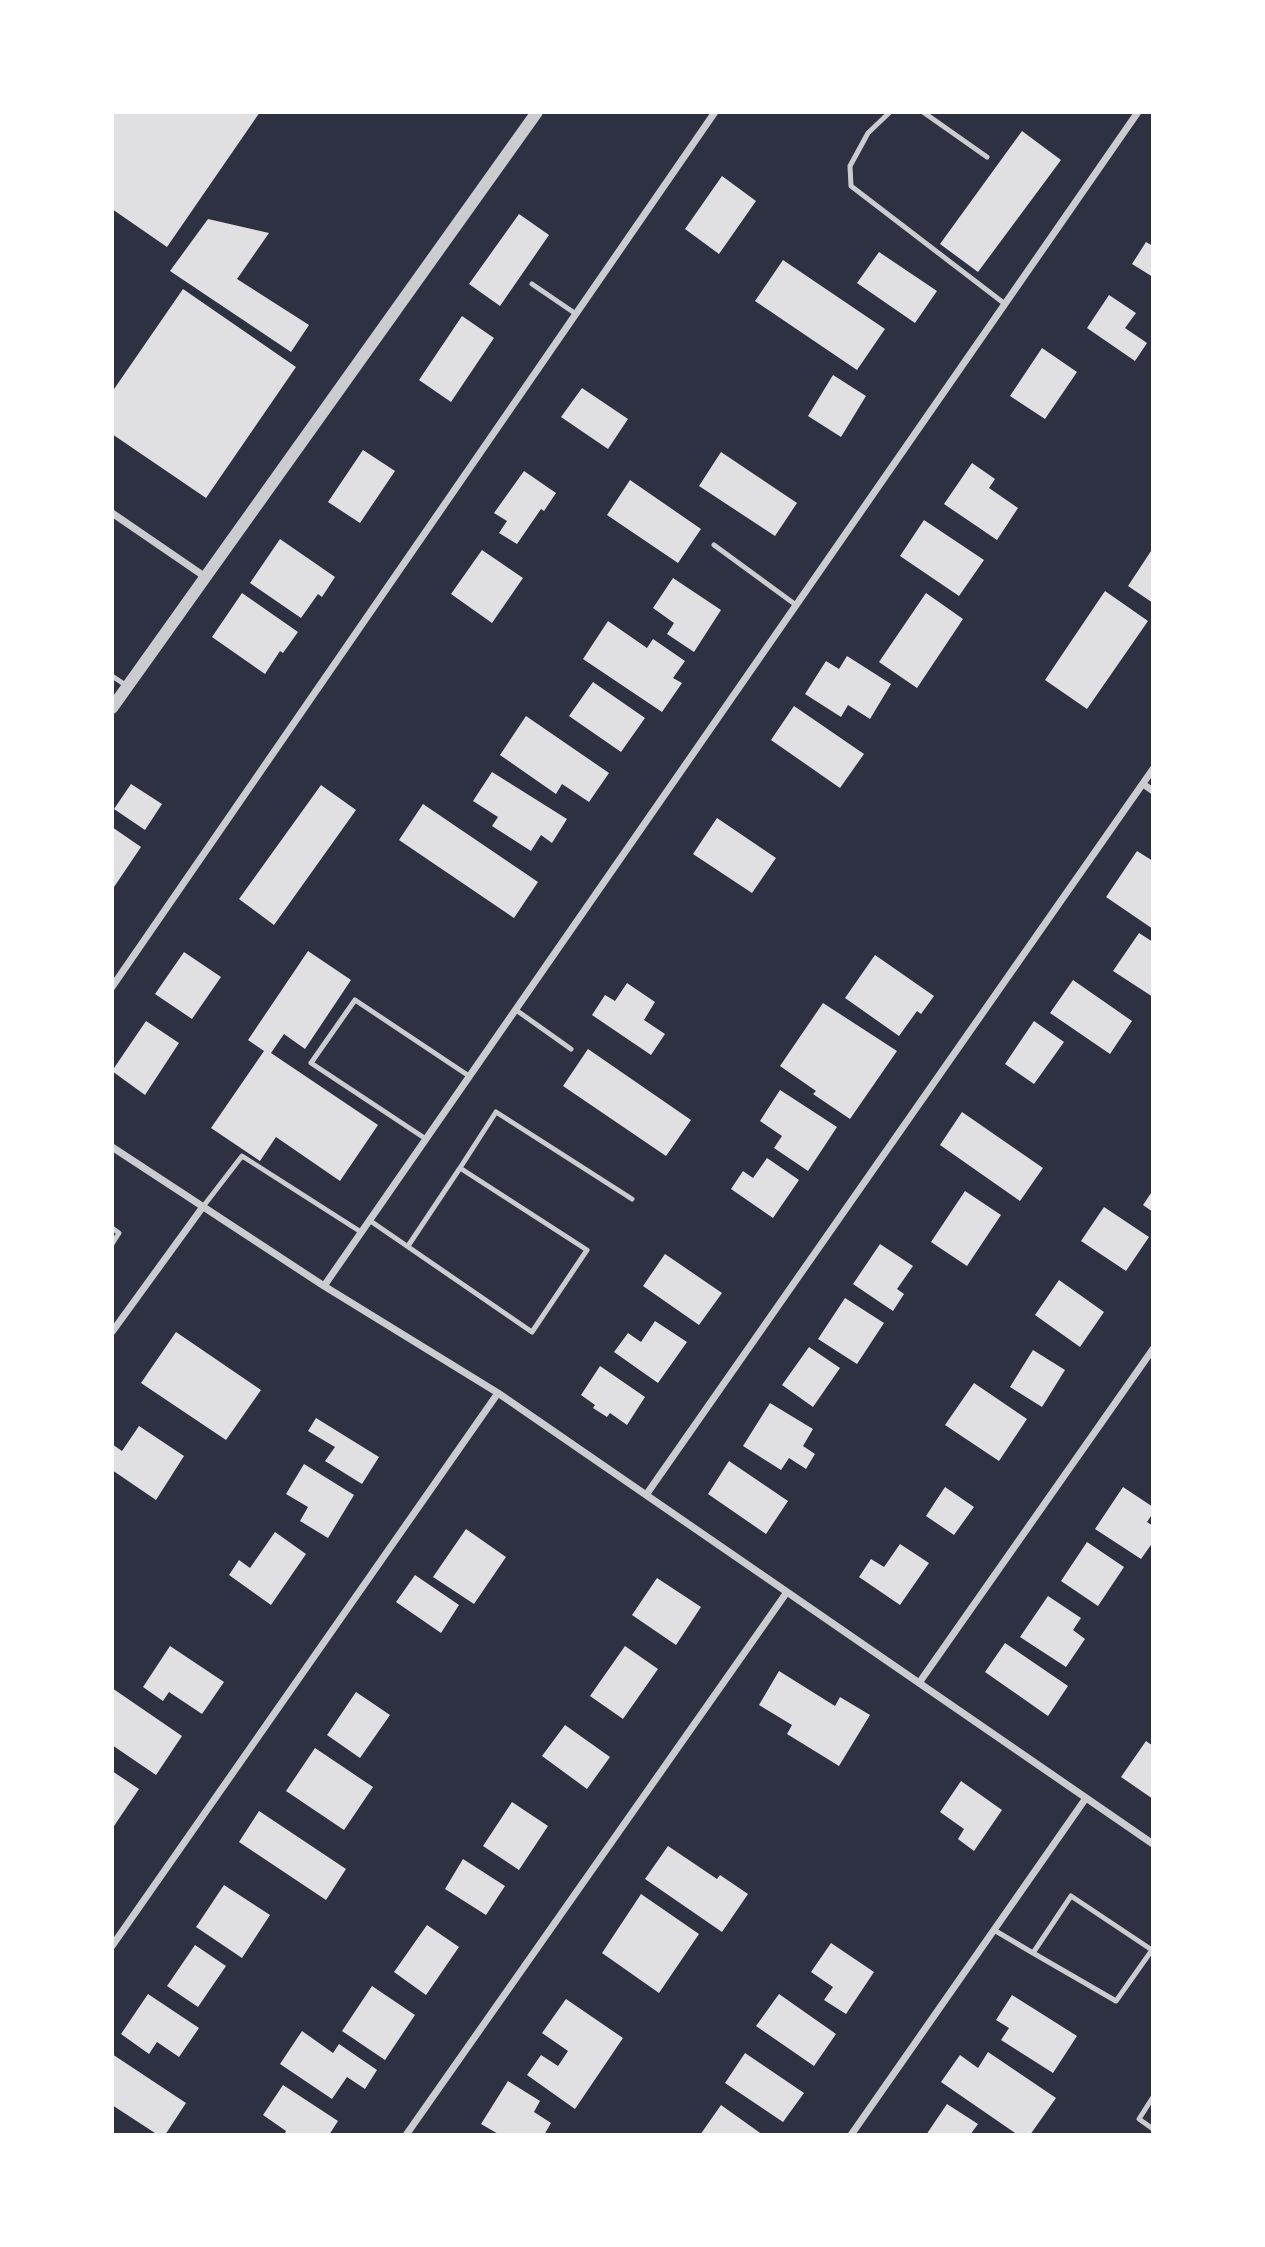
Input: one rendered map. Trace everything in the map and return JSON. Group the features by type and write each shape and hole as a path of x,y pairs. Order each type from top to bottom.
{"street":[{"path":"112,708 537,112"},
{"path":"112,987 715,112"},
{"path":"324,1286 1138,112"},
{"path":"112,513 204,576"},
{"path":"646,1495 1153,769"},
{"path":"1143,784 1153,791"},
{"path":"112,1147 324,1286 498,1393 1153,1844"},
{"path":"112,1332 202,1208"},
{"path":"919,1683 1153,1349"},
{"path":"112,1946 498,1393"},
{"path":"406,2135 787,1592"},
{"path":"851,2135 1086,1798"}],"lane":[{"path":"890,112 867,133 850,166 850,186 1005,304"},
{"path":"922,112 987,157"},
{"path":"531,284 576,314"},
{"path":"714,545 796,605"},
{"path":"112,676 127,686"},
{"path":"426,1139 311,1063 355,999 469,1076"},
{"path":"516,1010 570,1049"},
{"path":"408,1246 496,1112 632,1199"},
{"path":"202,1208 242,1156 361,1232"},
{"path":"369,1220 533,1332 587,1250 460,1168"},
{"path":"112,1228 120,1233 112,1244"},
{"path":"994,1930 1116,2001 1152,1950 1070,1896 1033,1952"},
{"path":"1153,2097 1139,2119 1153,2129"}],"building":[{"path":"112,112 260,112 167,247 112,209"},
{"path":"1022,131 1061,160 978,272 940,244"},
{"path":"722,176 756,201 719,254 685,229"},
{"path":"519,214 549,235 500,306 469,284"},
{"path":"208,219 269,233 237,279 309,325 291,352 170,271"},
{"path":"1146,242 1153,246 1153,277 1132,264"},
{"path":"879,252 937,291 915,323 857,283"},
{"path":"783,260 885,329 857,370 755,301"},
{"path":"183,289 296,367 206,498 112,434 112,392"},
{"path":"1109,295 1136,313 1125,328 1147,343 1135,361 1087,328"},
{"path":"462,316 494,338 451,402 419,380"},
{"path":"1042,348 1077,372 1045,419 1010,396"},
{"path":"833,375 866,396 841,437 808,416"},
{"path":"582,388 628,419 608,449 561,417"},
{"path":"363,450 395,471 360,523 328,502"},
{"path":"721,452 797,503 775,536 699,486"},
{"path":"972,463 995,479 989,488 1018,508 997,540 944,504"},
{"path":"524,471 556,493 544,511 541,509 517,544 499,533 507,521 494,513"},
{"path":"630,480 701,529 678,563 607,515"},
{"path":"924,520 984,560 959,596 900,556"},
{"path":"280,539 335,577 322,597 318,594 301,618 250,583"},
{"path":"1153,548 1153,603 1128,586"},
{"path":"482,550 523,578 492,623 451,594"},
{"path":"673,578 721,610 694,652 667,634 674,623 653,608"},
{"path":"1105,591 1148,621 1087,709 1045,680"},
{"path":"242,593 298,632 283,653 280,651 265,674 212,637"},
{"path":"926,593 963,619 917,688 879,662"},
{"path":"608,621 647,648 653,639 685,661 673,678 682,683 662,712 583,659"},
{"path":"847,656 891,684 870,719 848,705 841,717 805,694 826,661 839,669"},
{"path":"593,682 645,718 621,752 569,716"},
{"path":"794,706 864,754 840,788 771,740"},
{"path":"526,716 609,773 589,802 562,784 556,794 500,755"},
{"path":"492,772 567,819 552,843 541,835 531,851 492,826 498,817 473,801"},
{"path":"131,784 162,804 145,830 114,809"},
{"path":"321,785 356,810 274,925 239,899"},
{"path":"423,804 538,882 514,918 399,840"},
{"path":"717,818 776,858 752,893 693,854"},
{"path":"112,827 141,847 112,890"},
{"path":"1137,851 1153,861 1153,929 1106,897"},
{"path":"1139,933 1153,942 1153,997 1113,971"},
{"path":"308,951 351,980 305,1049 284,1034 271,1053 378,1125 340,1181 276,1137 260,1161 211,1128 264,1051 248,1040"},
{"path":"184,952 221,977 192,1019 155,994"},
{"path":"875,955 934,996 921,1014 917,1011 899,1036 845,998"},
{"path":"1073,980 1132,1021 1110,1054 1050,1013"},
{"path":"627,983 655,1002 644,1020 665,1034 651,1055 592,1015 605,995 615,1001"},
{"path":"823,1003 897,1051 850,1119 813,1094 816,1091 780,1066"},
{"path":"146,1021 179,1043 145,1095 112,1071"},
{"path":"1034,1021 1064,1042 1034,1084 1005,1064"},
{"path":"588,1049 691,1120 666,1156 563,1086"},
{"path":"780,1090 837,1127 808,1171 774,1148 782,1136 760,1121"},
{"path":"962,1112 1043,1168 1020,1201 940,1145"},
{"path":"767,1158 799,1180 773,1218 731,1189 743,1171 753,1178"},
{"path":"1153,1190 1153,1212 1143,1205"},
{"path":"965,1191 1001,1215 967,1266 931,1242"},
{"path":"1104,1207 1149,1237 1126,1271 1081,1241"},
{"path":"880,1244 913,1266 897,1289 904,1294 893,1311 853,1284"},
{"path":"665,1254 722,1293 699,1325 643,1286"},
{"path":"1059,1280 1104,1312 1080,1347 1035,1315"},
{"path":"845,1298 884,1323 857,1364 818,1339"},
{"path":"655,1321 687,1342 658,1383 614,1352 628,1333 641,1342"},
{"path":"176,1332 261,1390 226,1440 141,1383"},
{"path":"809,1347 840,1368 813,1407 782,1385"},
{"path":"1033,1350 1065,1370 1042,1407 1010,1387"},
{"path":"600,1366 645,1397 627,1425 610,1413 607,1417 593,1408 595,1405 581,1395"},
{"path":"974,1383 1027,1419 999,1461 945,1425"},
{"path":"770,1403 813,1429 803,1446 815,1454 806,1469 789,1458 781,1470 743,1446"},
{"path":"316,1418 379,1457 362,1484 325,1461 335,1447 308,1431"},
{"path":"139,1426 184,1456 156,1500 112,1470 112,1444 122,1451"},
{"path":"729,1461 788,1501 766,1534 708,1494"},
{"path":"304,1464 354,1495 328,1538 300,1521 308,1507 286,1494"},
{"path":"945,1487 974,1507 954,1535 926,1516"},
{"path":"1123,1487 1153,1507 1153,1513 1147,1522 1153,1526 1153,1542 1141,1559 1095,1529"},
{"path":"466,1529 506,1557 474,1604 433,1577"},
{"path":"275,1532 306,1554 271,1605 229,1575 239,1560 250,1568"},
{"path":"1087,1542 1124,1567 1098,1606 1061,1581"},
{"path":"900,1544 929,1563 900,1605 859,1577 871,1559 884,1567"},
{"path":"415,1575 459,1605 441,1633 396,1602"},
{"path":"657,1578 701,1607 676,1645 632,1615"},
{"path":"1048,1596 1081,1618 1073,1630 1085,1639 1066,1667 1020,1637"},
{"path":"1005,1643 1068,1686 1048,1716 985,1672"},
{"path":"170,1646 224,1682 202,1714 169,1692 163,1701 143,1687"},
{"path":"625,1646 658,1669 623,1719 590,1696"},
{"path":"779,1671 835,1706 840,1697 870,1715 839,1766 787,1734 792,1725 759,1705"},
{"path":"112,1688 182,1736 156,1775 112,1745"},
{"path":"356,1692 390,1715 360,1758 327,1735"},
{"path":"565,1725 610,1757 587,1789 542,1756"},
{"path":"1146,1741 1153,1746 1153,1799 1121,1777"},
{"path":"315,1748 373,1787 344,1830 286,1791"},
{"path":"112,1771 139,1789 112,1829"},
{"path":"961,1781 1002,1810 974,1851 958,1839 964,1829 940,1812"},
{"path":"512,1802 548,1826 519,1870 483,1846"},
{"path":"259,1811 346,1869 326,1900 239,1842"},
{"path":"668,1846 717,1879 720,1875 748,1894 722,1932 645,1879"},
{"path":"463,1859 505,1886 486,1915 445,1889"},
{"path":"224,1885 270,1915 242,1958 196,1927"},
{"path":"641,1894 699,1934 659,1993 602,1953"},
{"path":"427,1925 459,1947 426,1995 394,1972"},
{"path":"831,1943 874,1972 846,2014 824,2000 833,1987 811,1972"},
{"path":"195,1945 226,1966 198,2007 167,1986"},
{"path":"372,1986 415,2015 385,2060 342,2031"},
{"path":"148,1994 199,2028 179,2057 157,2042 149,2054 121,2034"},
{"path":"779,1994 836,2034 814,2066 756,2026"},
{"path":"1012,1995 1077,2036 1053,2073 1001,2040 1009,2028 996,2020"},
{"path":"566,1999 623,2038 575,2109 527,2075 541,2055 558,2066 568,2051 542,2033"},
{"path":"302,2031 333,2053 339,2044 377,2070 365,2089 347,2077 332,2099 280,2064"},
{"path":"988,2052 1056,2098 1030,2135 1018,2135 941,2082 960,2055 978,2068"},
{"path":"745,2053 804,2093 783,2122 725,2083"},
{"path":"112,2054 186,2103 165,2135 158,2135 112,2105"},
{"path":"508,2081 540,2101 534,2112 551,2123 544,2135 500,2135 481,2124"},
{"path":"283,2085 338,2121 329,2135 284,2135 286,2131 263,2115"},
{"path":"947,2104 978,2124 970,2135 926,2135"},
{"path":"721,2105 763,2135 700,2135"}]}
